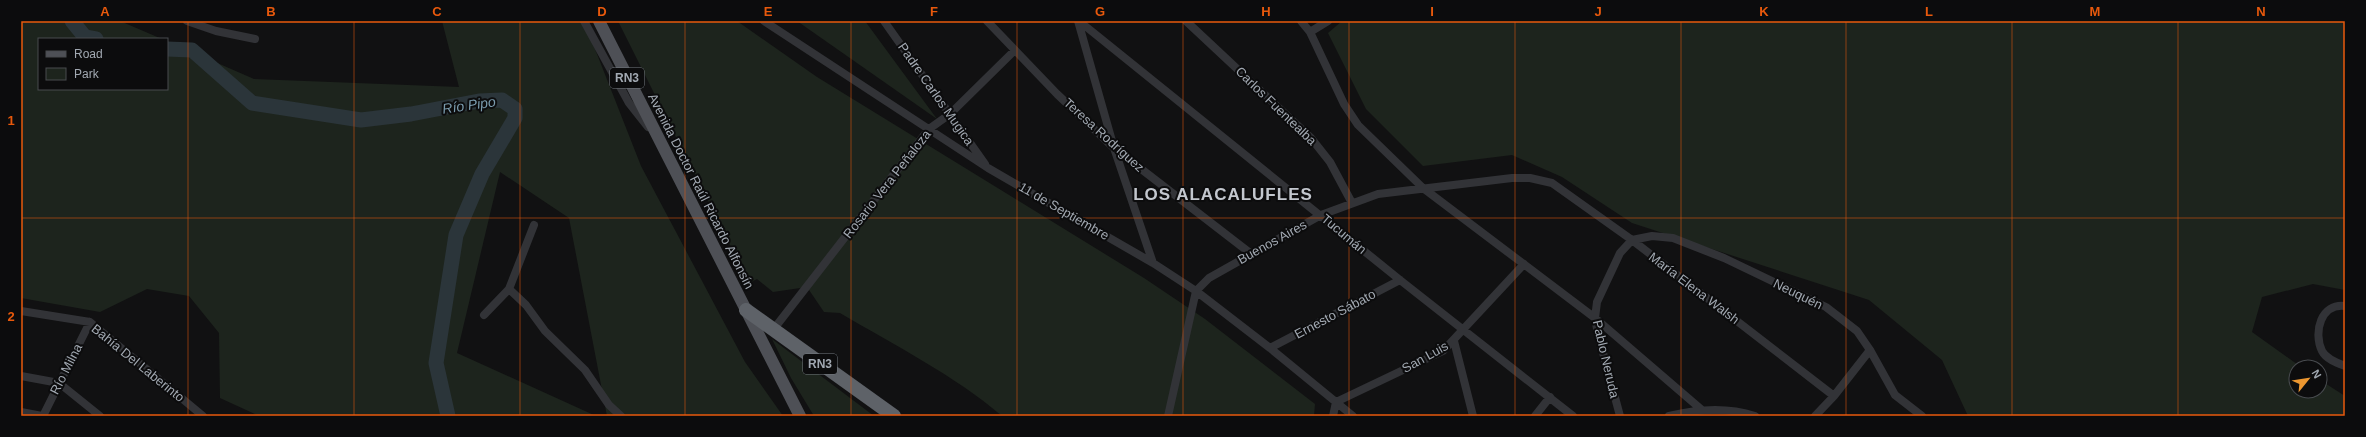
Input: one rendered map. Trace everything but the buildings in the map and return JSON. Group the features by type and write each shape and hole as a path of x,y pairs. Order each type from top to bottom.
{"highway":[{"name":"RN3","path":"746,310 894,416"}],"main road":[{"name":"Avenida Doctor Raúl Ricardo Alfonsín","path":"599,21 800,416"}],"street":[{"path":"187,21 255,39"},
{"path":"584,21 628,103 656,135"},
{"name":"11 de Septiembre","path":"764,21 988,168 1153,263 1196,290 1353,416"},
{"name":"Padre Carlos Mugica","path":"884,21 988,168"},
{"name":"Teresa Rodríguez","path":"987,21 1057,94 1114,148 1250,254"},
{"path":"1078,21 1114,148 1153,263"},
{"name":"Tucumán","path":"1078,21 1322,215 1400,280 1574,416"},
{"name":"Carlos Fuentealba","path":"1186,21 1311,138 1330,162 1352,203"},
{"path":"1301,21 1310,32 1344,104 1358,125 1423,188 1595,318 1702,410"},
{"path":"1310,32 1328,21"},
{"name":"Rosario Vera Peñaloza","path":"773,330 929,129 950,114 1015,50"},
{"name":"Buenos Aires","path":"1196,290 1209,278 1322,215 1378,194 1512,178 1530,178 1552,183"},
{"name":"María Elena Walsh","path":"1552,183 1632,240 1834,396"},
{"path":"484,316 510,289 534,225"},
{"name":"Neuquén","path":"1632,240 1652,236 1673,238 1724,258 1826,307 1857,331 1870,350 1895,395 1922,416"},
{"name":"Pablo Neruda","path":"1620,416 1595,318 1597,302 1620,254 1632,240"},
{"name":"San Luis","path":"1336,402 1443,351 1465,330 1524,264"},
{"name":"Ernesto Sábato","path":"1270,348 1400,280"},
{"path":"510,289 526,305 545,331 585,370 609,405 621,416"},
{"path":"1168,416 1196,290"},
{"path":"2345,306 2336,305 2325,311 2322,318 2320,340 2322,350 2327,357 2345,366"},
{"name":"Bahía Del Laberinto","path":"21,311 90,322 203,416"},
{"name":"Río Milna","path":"42,416 90,322"},
{"path":"1454,341 1473,416"},
{"path":"1815,416 1834,396 1870,350"},
{"path":"21,376 60,383 100,416"},
{"path":"1535,416 1550,398"},
{"path":"1334,416 1336,402"},
{"path":"1669,416 1702,410 1736,410 1755,416"},
{"path":"21,412 42,416"}],"green space":[{"path":"21,21 120,21 160,38 38,38 38,90 168,90 168,41 254,79 459,87 442,21 584,21 641,166 745,362 783,416 607,416 569,218 500,172 457,353 596,416 259,416 220,398 219,333 189,296 147,289 100,312 21,298"},
{"path":"618,21 737,21 817,77 1144,278 1205,319 1315,404 1314,416 1002,416 964,387 902,349 840,313 824,312 807,287 773,292 757,279 749,283"},
{"path":"797,21 865,21 937,119"},
{"path":"1342,21 2345,21 2345,290 2313,284 2262,297 2252,332 2290,359 2288,359 2288,399 2328,399 2328,385 2345,396 2345,416 1968,416 1942,360 1869,300 1632,223 1562,177 1512,155 1423,166 1366,109 1328,33"},
{"path":"772,339 874,416 814,416 791,378"}],"waterway":[{"name":"Río Pipo","path":"72,21 85,37 90,38"},
{"name":"Río Pipo","path":"168,49 192,50 252,103 361,120 411,114 479,101 502,100 515,109 515,118 482,174 456,235 436,363 448,416"}],"district":[{"name":"LOS ALACALUFLES","path":"1223,194"}]}
